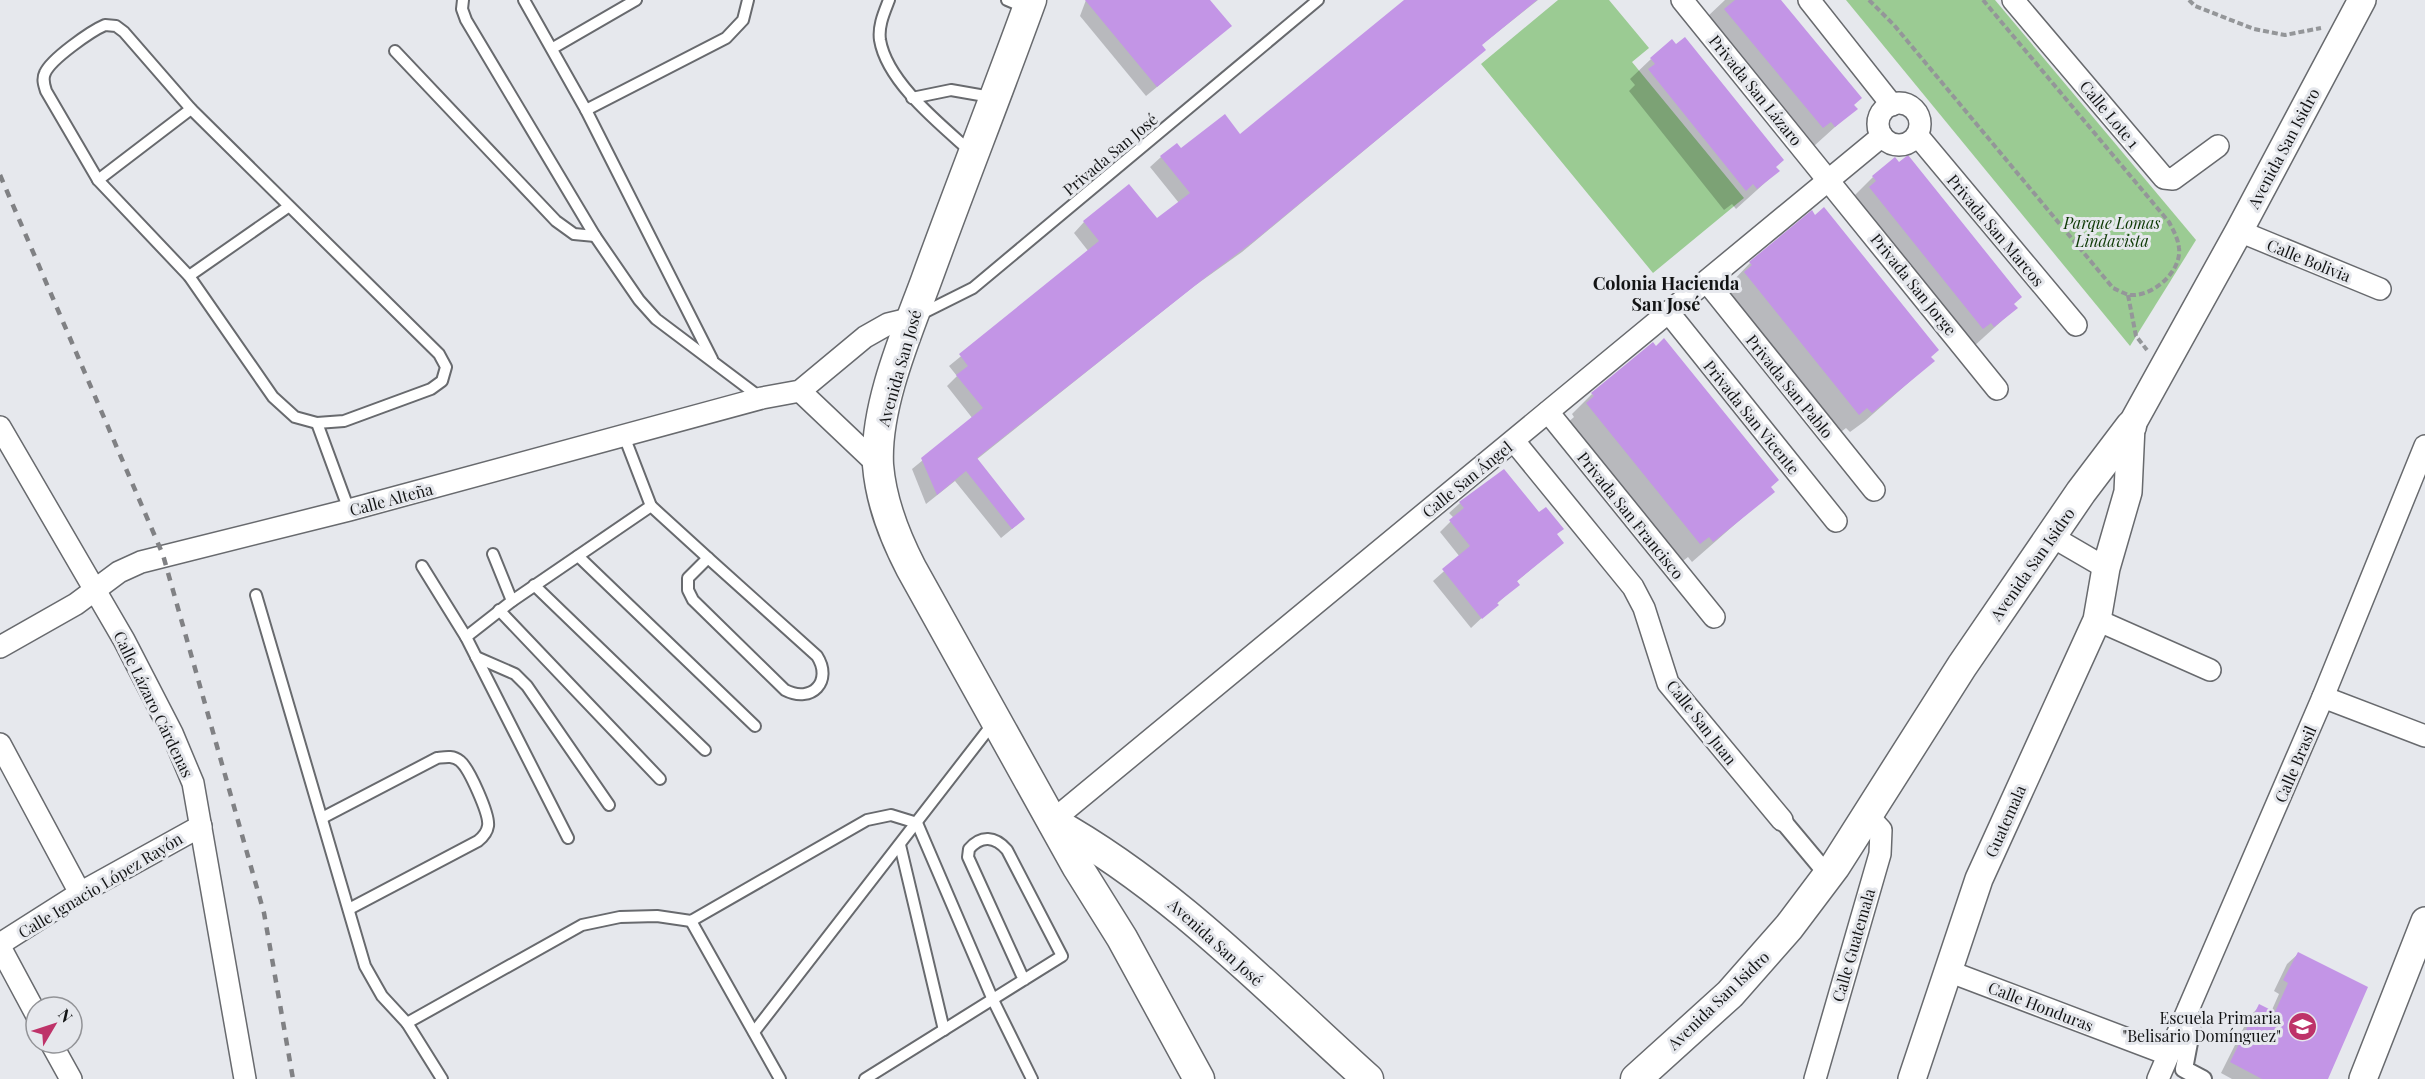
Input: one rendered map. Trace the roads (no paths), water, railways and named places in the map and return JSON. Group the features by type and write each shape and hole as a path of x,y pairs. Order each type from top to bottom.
{"main road":[{"name":"Avenida San José","path":"1022,3 994,98 913,318 883,415 878,465 892,530 1052,821 1122,938 1199,1079"},
{"name":"Avenida San Isidro","path":"1636,1079 1758,964 1828,875 1962,666 2051,536 2131,426"},
{"name":"Avenida San José","path":"1052,821 1101,849 1181,910 1368,1079"}],"street":[{"name":"Privada San Lázaro","path":"1682,0 1830,180"},
{"path":"1809,0 1892,105"},
{"name":"Calle Lote 1","path":"2013,0 2164,178 2169,180 2173,178 2218,146"},
{"name":"Avenida San Isidro","path":"2131,426 2165,368 2362,0"},
{"path":"1905,104 1915,111 1920,123 1917,135 1903,145 1892,144 1882,136 1879,118 1886,108 1905,104"},
{"name":"Privada San Marcos","path":"1917,135 2076,325"},
{"name":"Calle San Ángel","path":"1052,821 1882,136"},
{"name":"Privada San Jorge","path":"1830,180 1997,389"},
{"name":"Calle Bolivia","path":"2239,231 2380,289"},
{"name":"Privada San Pablo","path":"1707,282 1874,490"},
{"name":"Privada San Vicente","path":"1669,313 1836,521"},
{"name":"Calle Alteña","path":"0,647 96,591 119,572 163,555 349,510 762,398 800,391 865,338 888,324 913,318"},
{"path":"800,391 878,465"},
{"name":"Privada San Francisco","path":"1548,412 1714,617"},
{"path":"2051,536 2106,568 2128,492 2131,426"},
{"name":"Calle Lázaro Cárdenas","path":"0,427 96,591 172,733 193,783 245,1079"},
{"name":"Calle San Juan","path":"1514,441 1633,587 1650,624 1668,683 1828,875"},
{"name":"Calle Brasil","path":"2158,1079 2187,1007 2224,931 2323,697 2425,446"},
{"name":"Guatemala","path":"1912,1079 1979,879 2097,620 2106,568"},
{"path":"2097,620 2210,670"},
{"path":"2323,697 2425,736"},
{"path":"0,744 80,893"},
{"name":"Calle Guatemala","path":"1815,1079 1880,854 1881,830 1867,815"},
{"name":"Calle Ignacio López Rayón","path":"0,946 80,893 201,826"},
{"path":"2363,1079 2425,921"},
{"path":"0,946 26,995"},
{"name":"Calle Honduras","path":"1948,971 2167,1054"},
{"path":"2187,1007 2193,1027 2184,1069 2203,1079"},
{"path":"58,1055 71,1079"}],"lane":[{"path":"463,0 462,9 466,20 595,236 639,300 656,319 762,398"},
{"path":"524,0 554,48 713,362"},
{"path":"554,48 636,0"},
{"path":"586,110 726,38 743,20 748,0"},
{"path":"889,0 880,22 880,40 886,56 912,98 973,153"},
{"name":"Privada San José","path":"913,318 973,288 1318,0"},
{"path":"105,25 116,26 124,32 191,109 439,354 446,367 442,381 431,389 344,421 317,423 295,417 273,397 189,276 98,180 44,82 45,72 51,64 95,29 105,25"},
{"path":"395,51 556,221 574,234 595,236"},
{"path":"912,98 951,90 994,98"},
{"path":"98,180 191,109"},
{"path":"189,276 288,207"},
{"path":"317,423 349,510"},
{"path":"624,436 651,506 817,656 824,666 823,678 816,688 804,695 785,690 693,600 688,590 688,578 708,558"},
{"path":"466,637 534,585 651,506"},
{"path":"493,554 512,601"},
{"path":"578,556 755,726"},
{"path":"422,566 466,637 568,838"},
{"path":"534,585 705,750"},
{"path":"256,595 365,966 382,996 407,1023 442,1079"},
{"path":"499,610 660,779"},
{"path":"476,657 516,674 527,686 609,805"},
{"path":"754,1032 996,720"},
{"path":"322,818 437,758 448,756 459,760 466,768 487,814 489,824 486,834 478,841 349,909"},
{"path":"407,1023 582,925 620,917 657,916 691,921 867,820 891,815 917,823 993,999 1032,1079"},
{"path":"865,1079 944,1030 993,999 1024,980 1062,956 1007,850 1000,841 989,838 978,841 969,849 968,857 1024,980"},
{"path":"900,845 944,1030"},
{"path":"691,921 780,1079"}],"railway":[{"path":"0,175 163,555 264,913 293,1079"}],"place":[{"name":"Escuela Primaria \"Belisario Domínguez\"","path":"2302,1026"}],"district":[{"name":"Colonia Hacienda San José","path":"1666,293"}],"park label":[{"name":"Parque Lomas Lindavista","path":"2112,231"}]}
